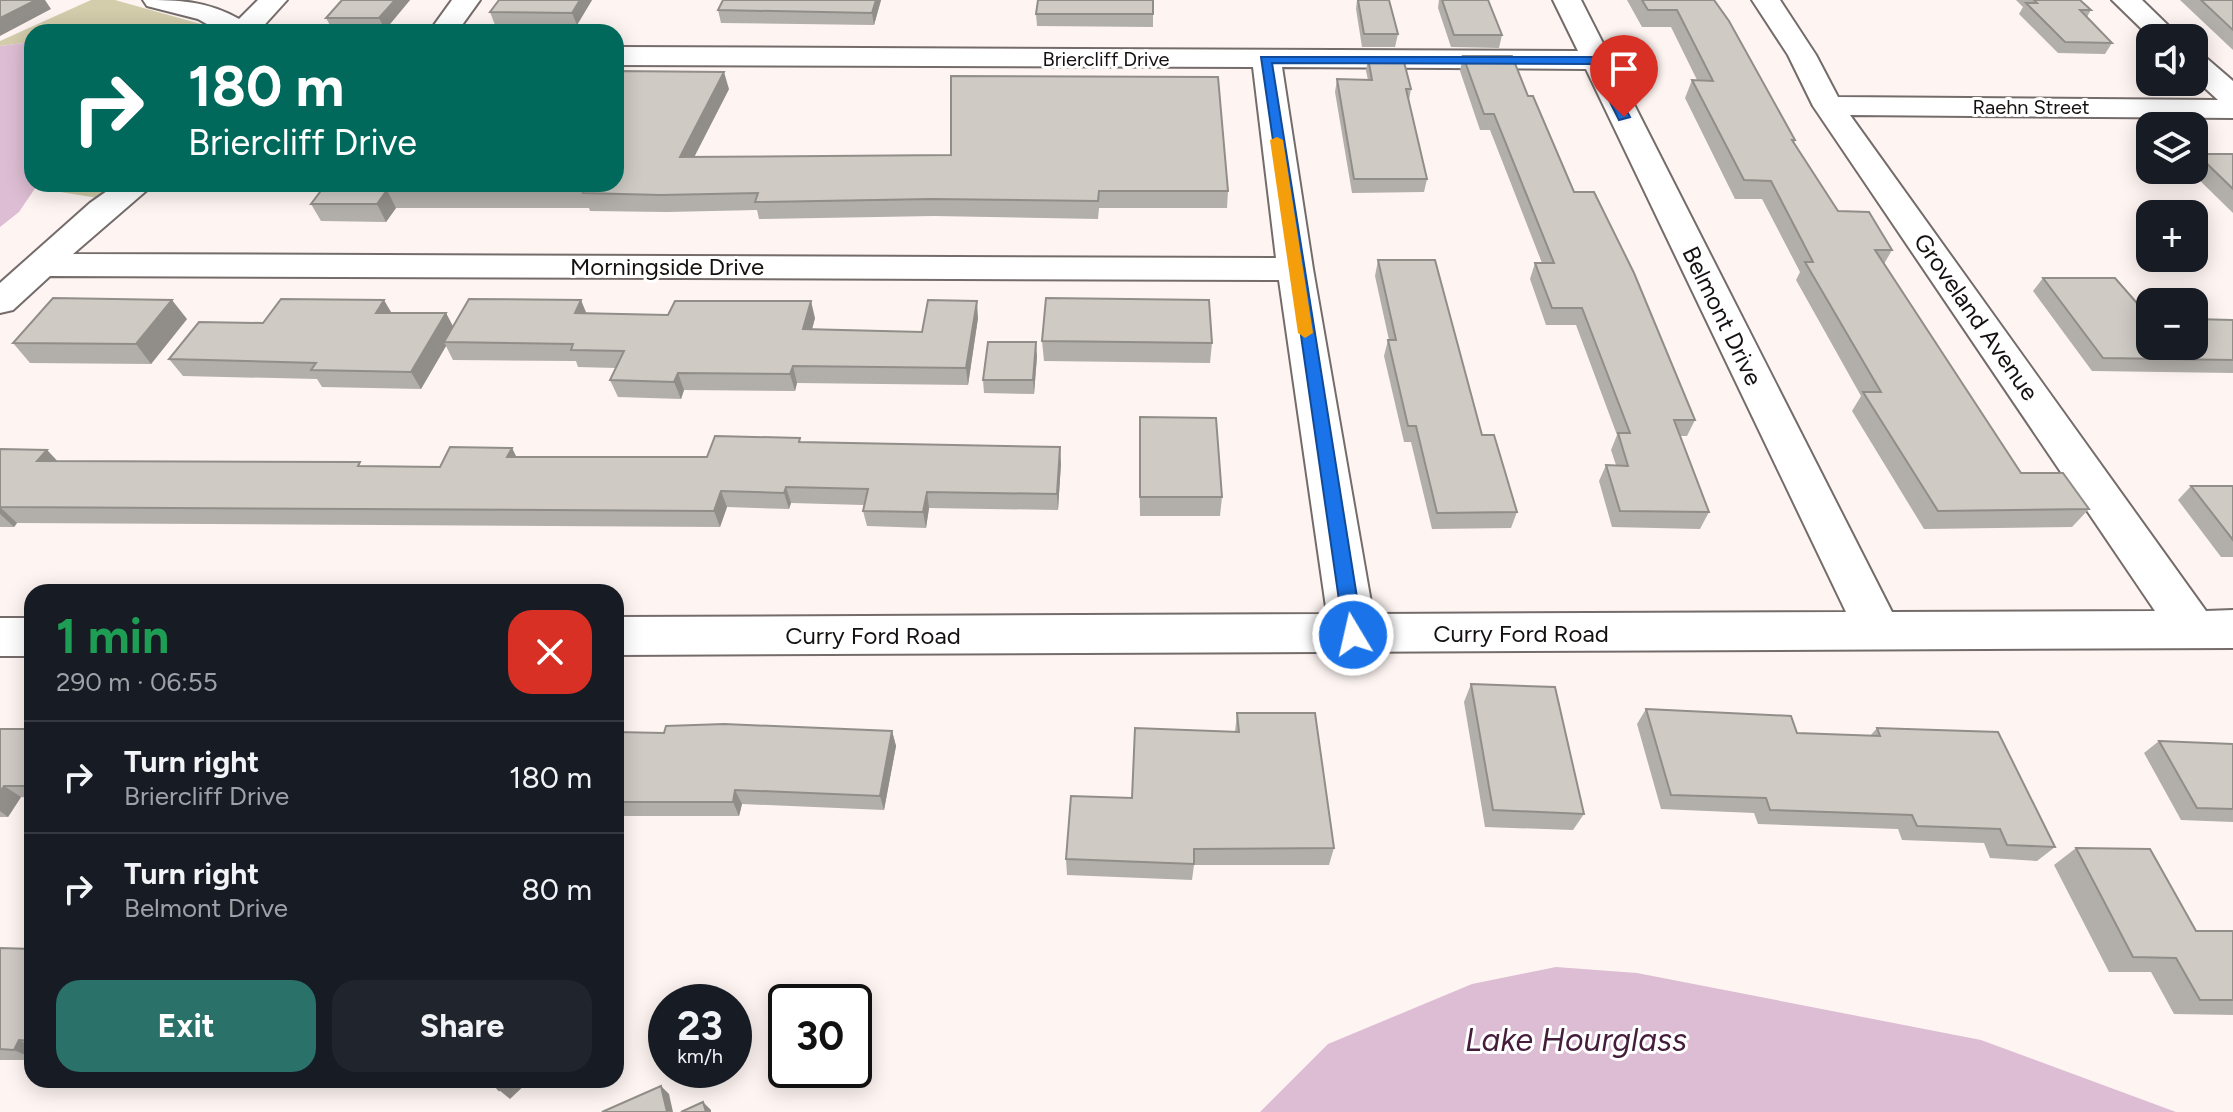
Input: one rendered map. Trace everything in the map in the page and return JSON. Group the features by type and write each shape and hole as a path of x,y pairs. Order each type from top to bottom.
{"street":[{"path":"157,0 208,13 228,24"},
{"path":"250,24 273,0"},
{"path":"449,24 466,0"},
{"name":"Belmont Drive","path":"1567,0 1879,632"},
{"name":"Groveland Avenue","path":"1766,0 1802,55 1828,106 2213,629"},
{"path":"2126,0 2152,24"},
{"name":"Briercliff Drive","path":"624,56 1595,60"},
{"path":"1266,59 1295,269 1353,635"},
{"path":"2208,75 2233,97"},
{"name":"Raehn Street","path":"1828,106 2233,109"},
{"path":"0,302 102,210 127,192"},
{"name":"Morningside Drive","path":"39,265 1295,269"},
{"name":"Curry Ford Road","path":"624,636 2213,629"},
{"path":"0,637 24,637"}],"shaded area":[{"path":"91,0 115,0 201,24 38,24"},
{"path":"24,30 24,43 0,46 0,41"},
{"path":"60,192 106,192 98,198"}],"water":[{"path":"24,43 24,192 33,192 19,212 0,227 0,46"},
{"name":"Lake Hourglass","path":"1556,967 1637,973 1981,1040 2176,1112 1260,1112 1328,1044 1472,984"}],"building":[{"path":"0,0 36,0 0,18"},
{"path":"342,0 395,0 379,18 326,18"},
{"path":"499,0 580,0 572,13 490,12"},
{"path":"723,0 876,0 872,13 718,10"},
{"path":"1038,0 1153,0 1153,14 1036,14"},
{"path":"1358,0 1389,0 1398,34 1364,34"},
{"path":"1442,0 1488,0 1502,35 1454,35"},
{"path":"1642,0 1714,0 1729,21 1795,140 1792,140 1838,211 1869,212 1892,250 1875,250 2021,473 2063,473 2089,509 1938,511 1863,392 1881,392 1805,262 1813,262 1771,181 1744,180 1692,80 1713,81 1677,10 1648,10"},
{"path":"2034,0 2080,0 2091,10 2080,10 2112,43 2065,42 2026,3 2037,3"},
{"path":"2201,0 2233,0 2233,30"},
{"path":"1463,56 1512,56 1528,96 1533,96 1574,192 1594,192 1634,273 1695,420 1674,420 1709,512 1620,511 1606,465 1628,466 1618,433 1630,433 1582,308 1552,308 1535,263 1554,263 1494,114 1484,114"},
{"path":"1368,58 1403,58 1411,89 1406,89 1427,179 1354,179 1337,79 1372,80"},
{"path":"624,71 724,72 680,157 951,155 951,76 1218,77 1228,191 1099,191 1098,201 932,199 755,202 758,193 583,193 624,192"},
{"path":"2208,154 2233,154 2233,189 2208,165"},
{"path":"320,192 386,192 377,204 311,204"},
{"path":"1378,260 1435,260 1482,435 1494,435 1517,512 1437,513 1416,426 1408,426 1388,340 1396,340"},
{"path":"2043,278 2115,278 2136,302 2136,359 2103,358"},
{"path":"53,298 172,300 136,344 13,343"},
{"path":"1046,298 1209,300 1212,343 1042,341"},
{"path":"281,299 384,300 376,313 446,313 411,372 311,370 316,363 169,359 199,322 263,323"},
{"path":"469,299 581,300 575,313 668,315 675,301 811,301 803,329 922,332 928,300 977,301 966,368 793,366 790,374 678,373 674,382 610,380 624,351 571,350 573,344 444,342"},
{"path":"2208,319 2233,320 2233,360 2208,360"},
{"path":"988,342 1036,342 1033,380 983,380"},
{"path":"1140,417 1216,418 1222,497 1140,497"},
{"path":"715,436 800,438 799,442 1060,447 1057,494 927,492 923,512 863,511 868,489 786,487 784,493 721,491 714,511 0,507 0,449 47,450 37,461 360,462 358,466 440,467 450,447 512,448 507,457 707,457"},
{"path":"2191,486 2233,486 2233,540"},
{"path":"1471,684 1555,687 1584,814 1493,810"},
{"path":"1646,709 1791,716 1797,733 1880,736 1877,728 1998,732 2055,847 2007,845 2000,829 1917,826 1912,815 1770,810 1766,798 1671,795"},
{"path":"1237,713 1315,713 1334,848 1194,849 1194,864 1066,859 1071,796 1132,798 1135,728 1239,732"},
{"path":"724,724 892,731 880,796 735,790 733,802 624,802 624,732 664,733 666,726"},
{"path":"0,729 24,729 24,786 4,786 0,792"},
{"path":"2159,741 2233,744 2233,809 2197,808"},
{"path":"2076,848 2150,849 2196,931 2233,931 2233,1000 2200,1000 2176,958 2133,957"},
{"path":"0,948 24,949 24,1040 19,1040 14,1050 0,1049"},
{"path":"661,1088 667,1112 602,1112"},
{"path":"703,1102 706,1112 681,1112"}],"slow traffic":[{"path":"1277,140 1305,333"}],"route":[{"path":"1353,635 1295,269 1266,59 1595,60 1624,117"}]}
